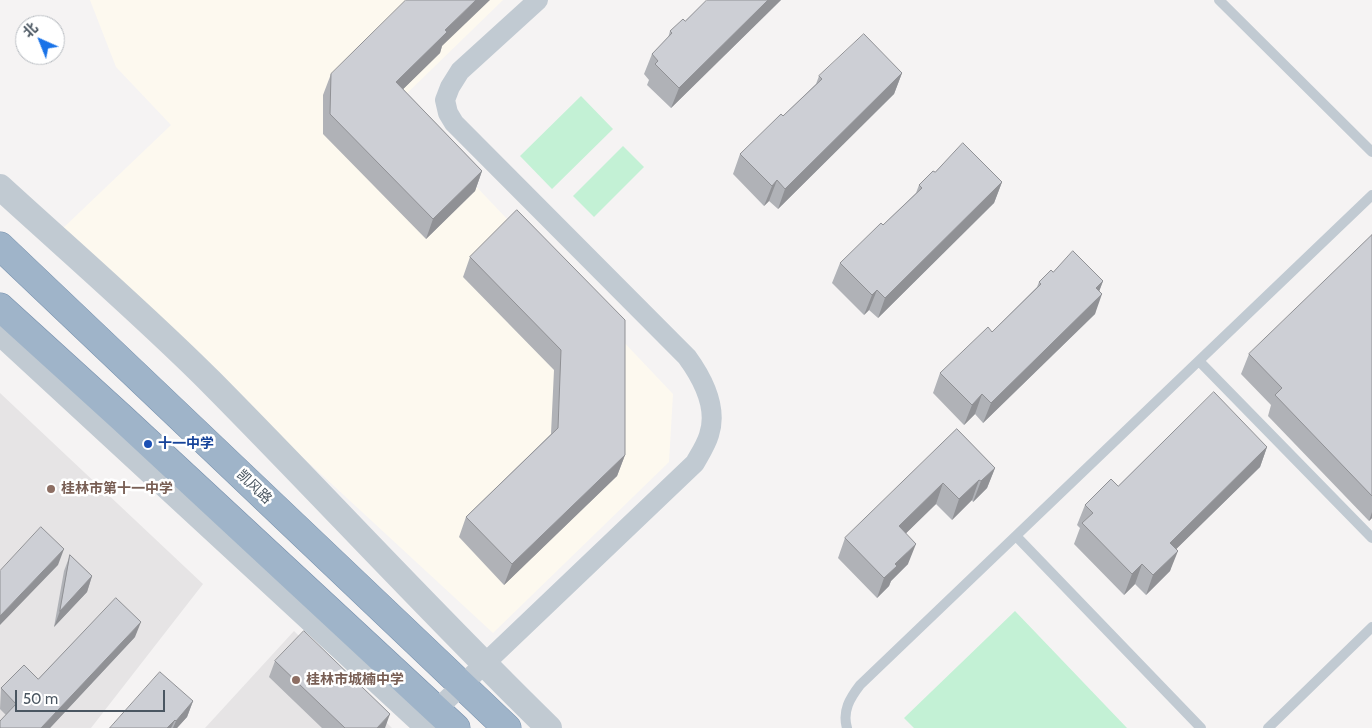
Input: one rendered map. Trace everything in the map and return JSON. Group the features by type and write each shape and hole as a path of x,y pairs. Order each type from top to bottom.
{"highway":[{"name":"凯风路","path":"0,246 507,728"},
{"path":"0,307 122,418 432,719 456,728"}],"street":[{"path":"0,332 432,719 462,684 695,463 709,434 712,421 712,410 702,381 687,356 454,123 448,113 445,100 447,93 460,71 538,0"},
{"path":"0,187 147,320 211,382 484,664 549,728"}],"lane":[{"path":"1219,0 1372,152"},
{"path":"847,728 846,710 852,695 860,685 1372,195"},
{"path":"1199,361 1372,538"},
{"path":"1016,536 1201,728"},
{"path":"1268,728 1372,626"}],"shaded area":[{"path":"90,0 503,0 397,103 673,394 669,462 493,633 59,232 171,125 116,67"},
{"name":"桂林市第十一中学","path":"0,393 203,584 91,728 0,728"},
{"name":"桂林市城楠中学","path":"294,631 392,728 205,728"}],"green space":[{"path":"581,96 613,129 552,189 520,156"},
{"path":"623,146 644,167 594,217 573,196"},
{"path":"1015,611 1127,728 914,728 904,718"}],"building":[{"path":"406,0 476,0 445,30 447,32 396,82 482,171 433,219 330,114 331,74"},
{"path":"707,0 768,0 679,88 655,64 658,61 652,54 672,33 670,31 683,19 685,21"},
{"path":"864,34 902,73 785,189 777,180 772,186 740,154 781,114 783,116 822,79 819,76"},
{"path":"963,143 1002,182 885,298 877,290 872,295 840,263 881,223 883,225 922,188 919,185 933,171 935,172"},
{"path":"517,210 625,320 625,455 512,564 466,517 558,428 561,350 470,257"},
{"path":"1372,235 1372,496 1275,395 1282,388 1249,354"},
{"path":"1073,251 1103,281 1096,288 1102,294 991,403 982,394 972,405 940,373 988,327 992,332 1041,284 1039,282 1051,270 1053,272"},
{"path":"1214,392 1267,447 1170,543 1178,551 1153,575 1142,564 1132,574 1082,523 1093,513 1085,505 1111,479 1118,486"},
{"path":"957,429 995,468 959,499 943,483 899,526 916,544 895,564 897,566 884,578 845,538"},
{"path":"41,527 64,549 0,616 0,571"},
{"path":"70,555 92,576 60,611"},
{"path":"116,598 141,622 41,728 0,728 0,721 16,704 1,688 24,665 38,679"},
{"path":"304,631 390,714 377,728 345,728 275,661"},
{"path":"160,672 193,701 176,721 167,728 110,728"}],"place":[{"name":"十一中学","path":"148,444"},
{"name":"桂林市第十一中学","path":"51,489"},
{"name":"桂林市城楠中学","path":"296,680"}]}
